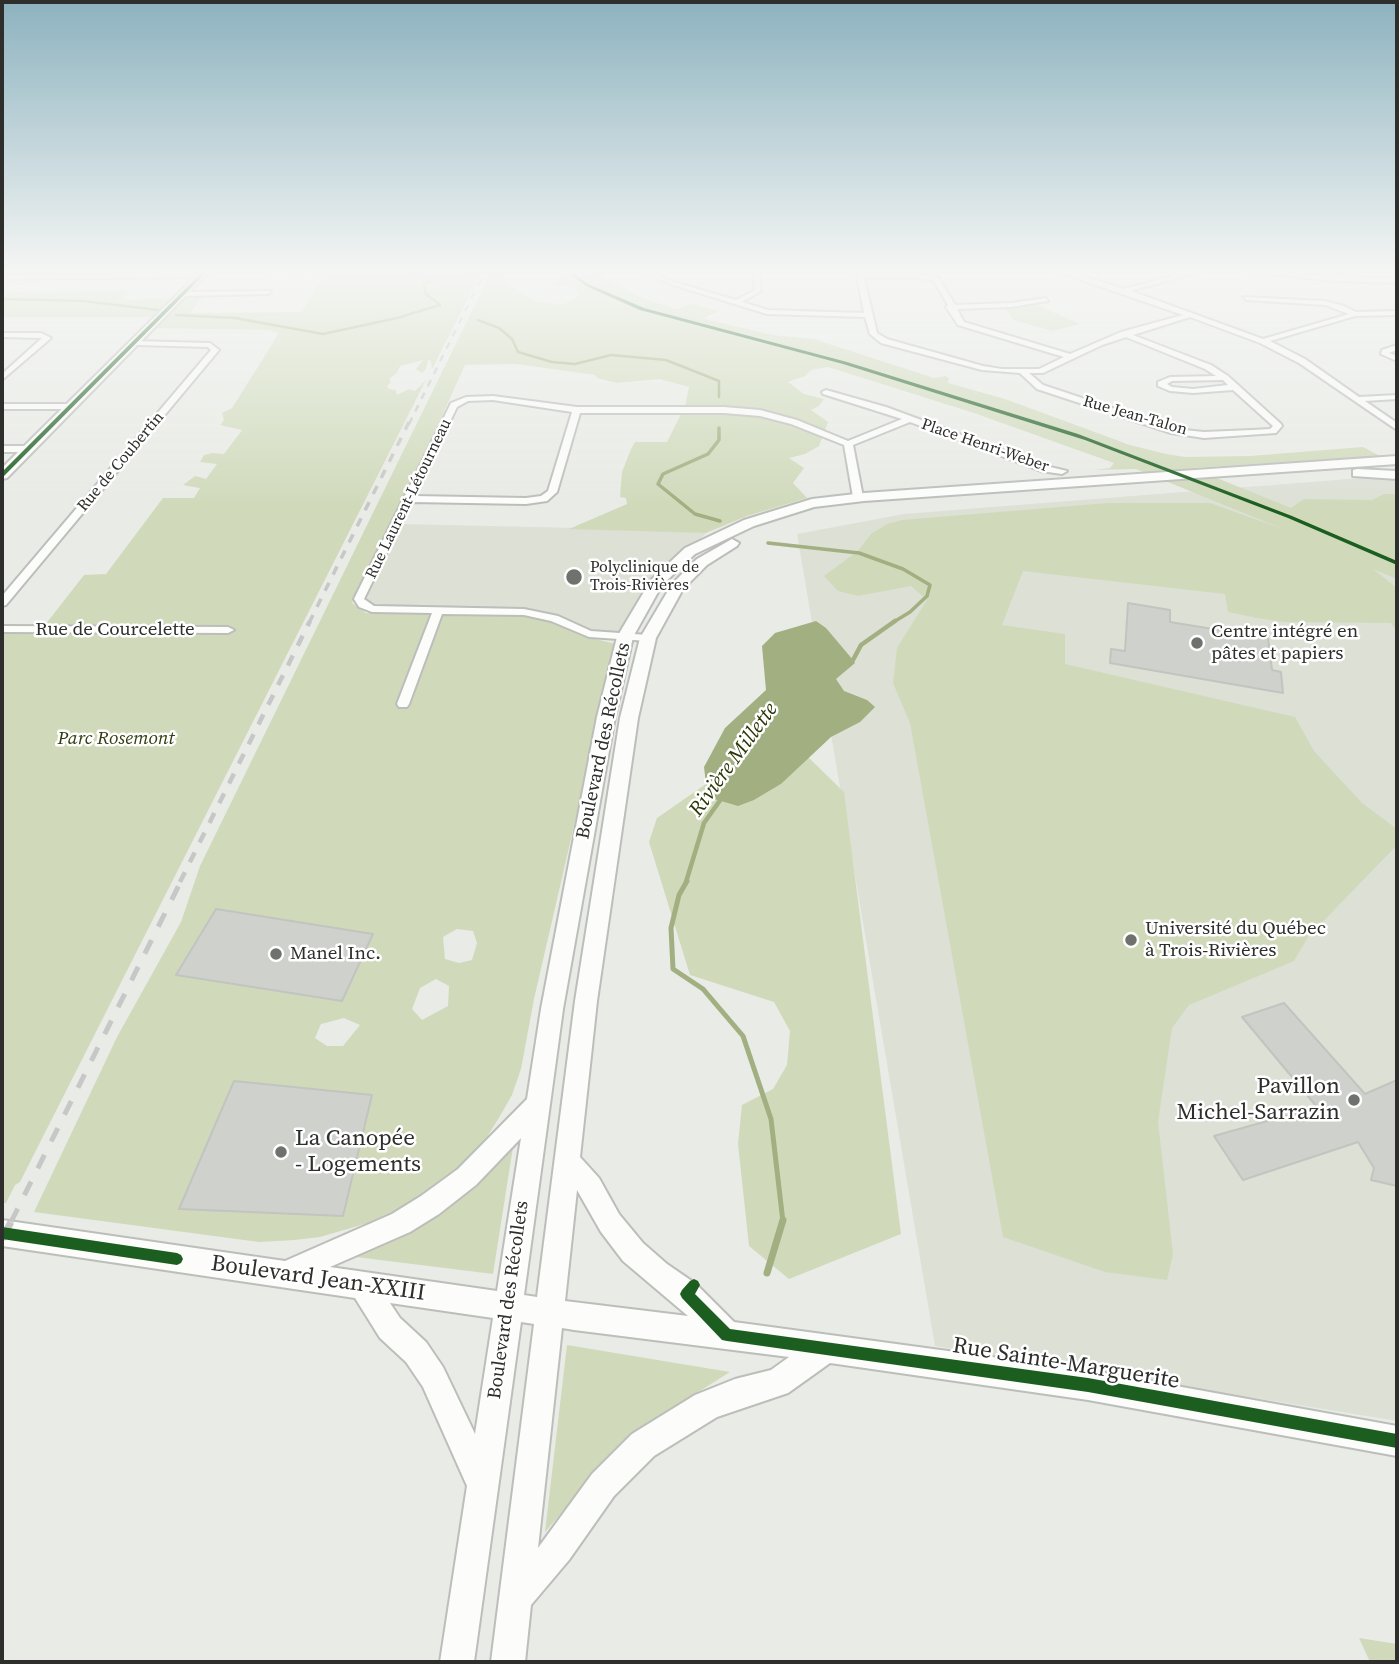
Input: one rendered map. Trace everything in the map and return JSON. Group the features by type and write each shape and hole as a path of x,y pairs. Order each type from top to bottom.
{"main road":[{"path":"2,475 130,349"},
{"name":"Boulevard des Récollets","path":"457,1662 552,1009 601,744 656,583 690,551 749,523 812,503 858,497 1397,460"},
{"name":"Boulevard des Récollets","path":"508,1662 586,1001 628,718 637,638 677,587 702,562 731,543 760,530 820,511 883,504 1397,468"},
{"path":"1338,472 1397,475"},
{"path":"285,1275 342,1247 390,1228 430,1205 467,1177 537,1105"},
{"path":"567,1161 590,1186 610,1223 633,1252 657,1274 686,1294 727,1335"},
{"name":"Boulevard Jean-XXIII","path":"2,1233 509,1306"},
{"path":"363,1286 390,1328 410,1346 433,1377 458,1437 482,1484"},
{"name":"Rue Sainte-Marguerite","path":"509,1306 1088,1385 1397,1441"},
{"path":"516,1598 558,1549 603,1485 643,1445 698,1410 735,1394 778,1383 827,1348"}],"street":[{"path":"2,377 35,349"},
{"name":"Rue de Coubertin","path":"2,603 214,349"},
{"path":"912,349 982,368 1023,372 1040,371 1091,349"},
{"path":"1043,349 1072,357"},
{"name":"Rue Jean-Talon","path":"1023,372 1040,387 1174,431 1204,435 1252,433 1273,431 1278,426 1225,378 1208,367 1161,349"},
{"path":"1279,349 1360,399 1397,427"},
{"path":"1393,349 1385,354 1397,359"},
{"path":"2,367 15,367"},
{"name":"Rue Jean-Talon","path":"1225,378 1170,379 1161,384 1170,389 1193,391 1235,387"},
{"name":"Place Henri-Weber","path":"826,392 1044,468 1062,471"},
{"path":"1360,399 1397,397"},
{"name":"Rue Laurent-Létourneau","path":"438,611 372,609 363,606 359,599 454,405 466,400 493,398 578,410 723,410 760,413 794,422 848,444"},
{"path":"2,407 72,406"},
{"path":"410,499 544,499 552,492 578,410"},
{"name":"Place Henri-Weber","path":"848,444 909,419"},
{"path":"848,444 858,497"},
{"path":"2,449 29,449"},
{"path":"403,704 438,611 524,612 554,618 589,634 637,638"},
{"name":"Rue de Courcelette","path":"2,629 228,630"}],"shaded area":[{"name":"Université du Québec à Trois-Rivières","path":"1374,477 1397,480 1397,1421 935,1346 797,534 904,514"},
{"path":"398,524 706,533 656,583 625,637 589,634 554,618 372,609 359,599"}],"green space":[{"name":"Parc Rosemont","path":"269,349 442,349 432,369 431,361 428,360 422,373 416,369 423,360 400,366 397,373 389,379 391,382 387,386 396,390 397,395 409,389 415,391 426,380 20,1182 15,1185 6,1203 2,1203 2,625 45,625 84,575 106,574 163,498 194,498 200,488 183,485 195,476 206,479 217,464 200,462 204,455 224,454 242,430 220,425 224,420 222,413 232,408"},
{"path":"453,349 844,349 934,378 945,376 949,378 948,383 1005,399 1130,445 1166,454 1185,457 1250,456 1363,447 1380,456 1192,468 1291,508 1304,499 1372,500 1384,494 1397,494 1397,579 1373,569 1397,588 1397,631 1391,623 1284,622 1257,618 1228,612 1225,594 1023,571 1002,625 1065,634 1065,664 1295,717 1314,751 1362,803 1397,829 1397,845 1308,937 1294,961 1189,1005 1172,1028 1158,1122 1173,1254 1167,1280 1105,1272 1003,1237 910,723 893,683 897,648 927,600 911,586 858,596 838,591 824,576 858,551 871,534 887,524 902,520 1108,503 1210,503 1283,529 1136,469 1095,470 1110,468 1114,463 974,413 828,367 811,370 805,376 788,382 804,394 824,399 819,406 811,410 828,422 819,446 805,454 789,458 804,468 793,483 807,498 747,516 706,533 569,529 627,504 626,498 620,497 622,472 631,449 635,442 667,442 685,406 689,387 659,379 617,383 597,378 595,375 516,364 465,365 394,522 352,603 366,613 523,614 550,620 579,635 616,644 534,999 521,1069 512,1095 487,1137 451,1175 418,1200 368,1223 320,1237 259,1242 34,1212 117,1037 181,922 200,866","holes":["457,929 473,931 477,943 472,960 459,963 445,959 443,937","436,979 449,986 448,1006 422,1020 412,1009 420,988","344,1018 360,1025 343,1046 327,1046 315,1038 321,1024"]},
{"path":"808,757 844,792 901,1234 789,1279 749,1246 738,1144 742,1105 773,1089 787,1065 790,1031 774,1002 690,975 649,842 657,818 706,784 711,798 754,800 781,784"},
{"path":"513,1147 493,1274 348,1256 411,1231 472,1190"},
{"path":"567,1345 730,1372 628,1436 545,1532"},
{"path":"1359,1638 1397,1644 1397,1662 1370,1662"}],"water":[{"path":"816,621 826,628 855,663 836,679 844,691 867,700 875,707 860,722 831,737 781,784 754,800 738,806 711,798 704,767 725,728 766,690 762,646 775,633"}],"building":[{"name":"Centre intégré en pâtes et papiers","path":"1128,603 1170,610 1170,622 1268,638 1272,670 1281,672 1283,693 1110,663 1111,649 1125,651"},
{"name":"Manel Inc.","path":"216,909 373,934 342,1001 176,975"},
{"name":"Pavillon Michel-Sarrazin","path":"1284,1003 1365,1094 1397,1080 1397,1186 1371,1180 1374,1168 1358,1142 1243,1180 1214,1136 1317,1107 1242,1017"},
{"name":"La Canopée - Logements","path":"234,1081 372,1095 343,1216 179,1209"}],"waterway":[{"name":"Rivière Millette","path":"516,349 518,352 552,362 575,364 611,355 666,360 719,381 719,397"},
{"name":"Rivière Millette","path":"719,428 719,440 708,454 663,474 658,484 695,514 720,521"},
{"name":"Rivière Millette","path":"768,543 859,553 903,569 930,585 927,596 910,612 893,622"},
{"name":"Rivière Millette","path":"849,662 853,660 861,645 893,622"},
{"name":"Rivière Millette","path":"686,882 704,823 721,799"},
{"name":"Rivière Millette","path":"687,881 679,895 671,928 673,969 703,989 743,1036 771,1119 783,1221"},
{"name":"Rivière Millette","path":"767,1273 783,1221"}],"railway":[{"path":"409,424 446,349"},
{"path":"309,623 409,422"},
{"path":"180,882 310,621"},
{"path":"12,1220 181,881"},
{"path":"2,1239 12,1220"}],"cycle path":[{"path":"2,475 128,349"},
{"path":"791,349 1086,439"},
{"path":"1076,435 1290,517 1397,563"},
{"path":"2,1233 177,1259"},
{"path":"694,1285 686,1294 727,1335 1088,1385 1397,1441"}],"place":[{"name":"Polyclinique de Trois-Rivières","path":"574,577"},
{"name":"Centre intégré en pâtes et papiers","path":"1197,643"},
{"name":"Université du Québec à Trois-Rivières","path":"1131,940"},
{"name":"Manel Inc.","path":"276,954"},
{"name":"Pavillon Michel-Sarrazin","path":"1354,1100"},
{"name":"La Canopée - Logements","path":"281,1152"}]}
